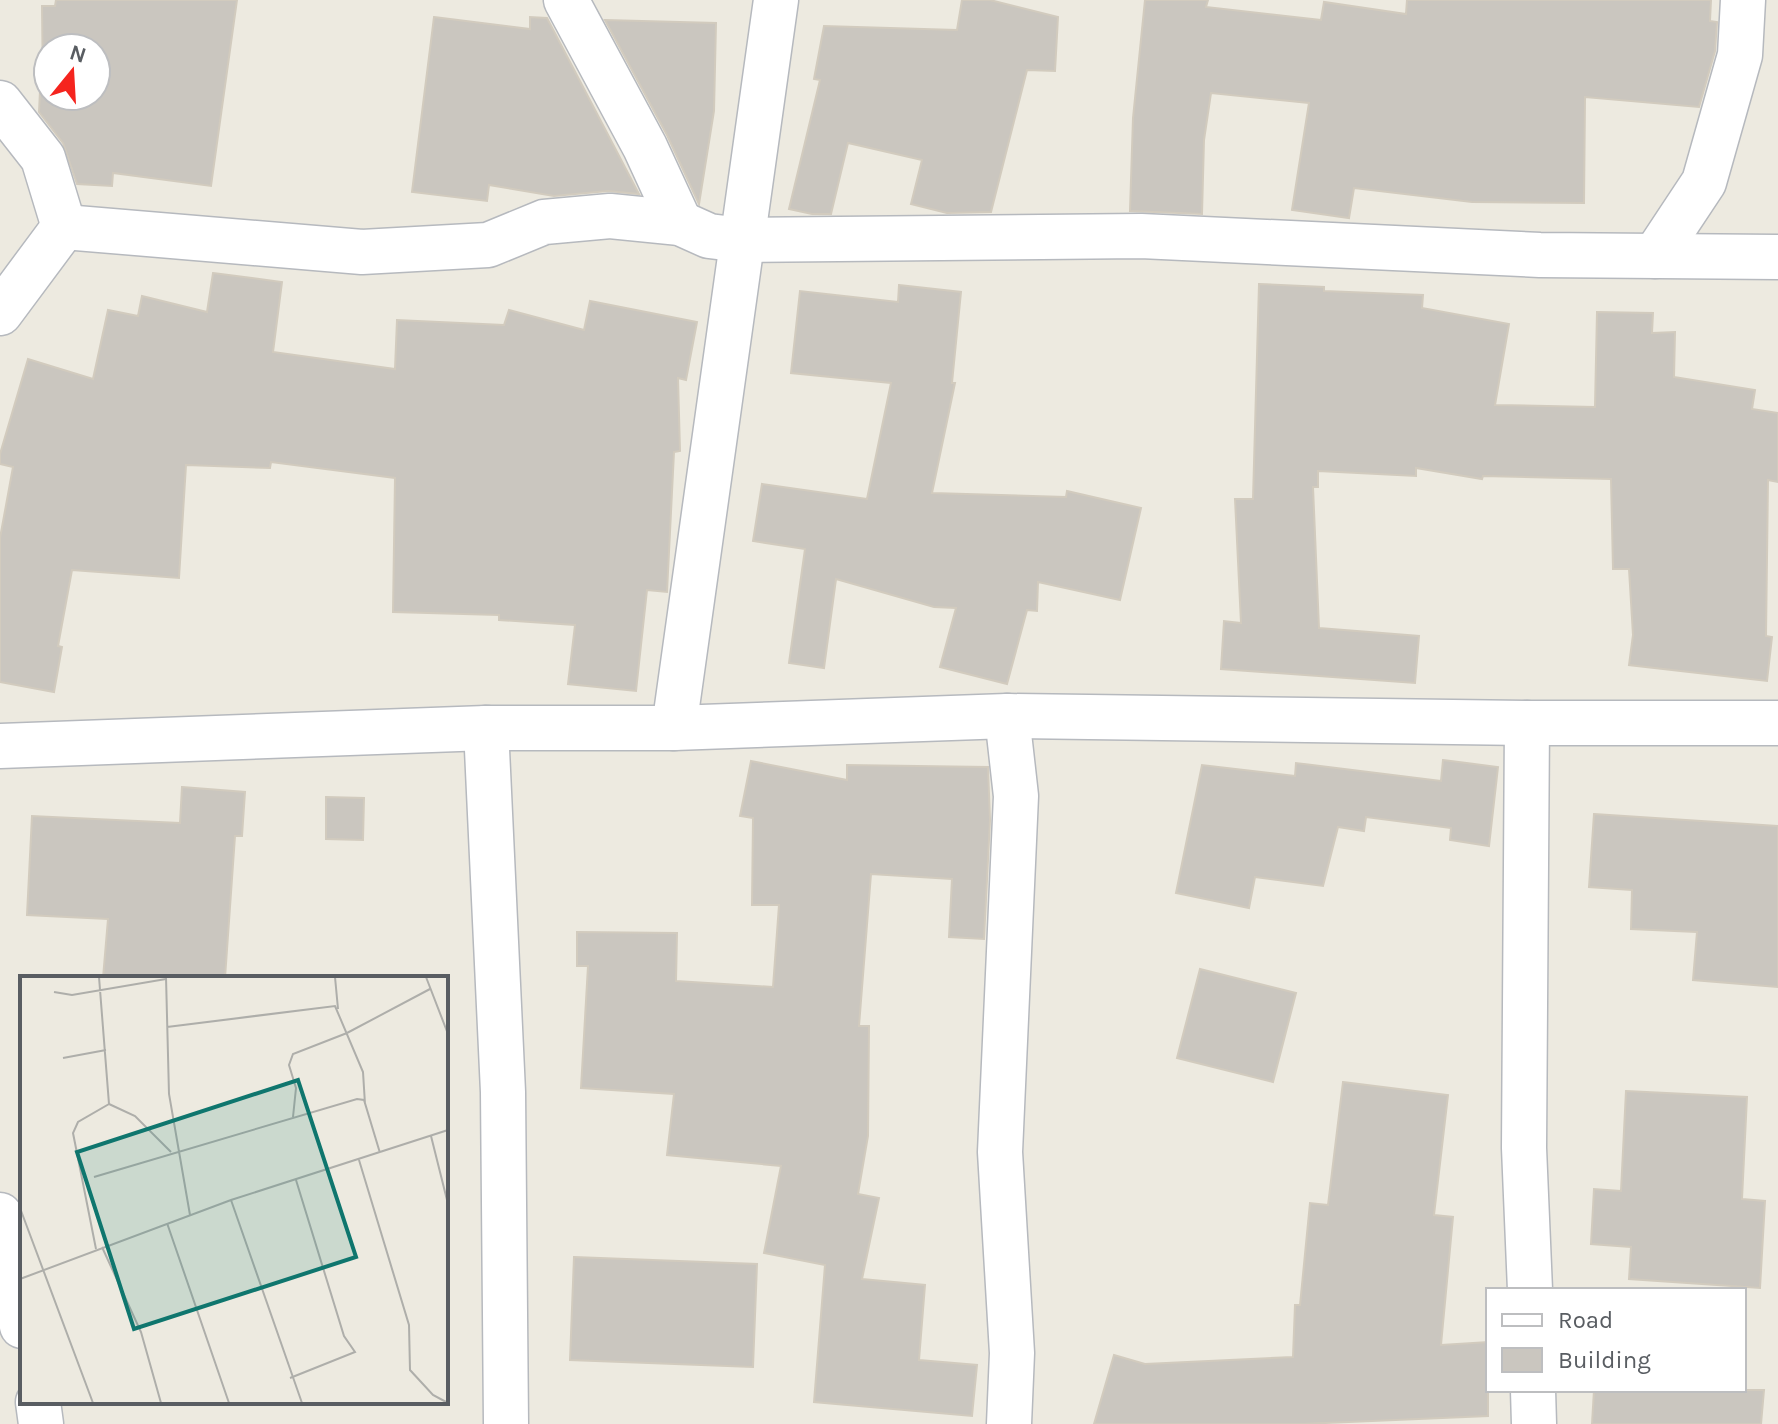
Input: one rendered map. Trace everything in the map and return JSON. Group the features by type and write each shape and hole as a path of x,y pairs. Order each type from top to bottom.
{"street":[{"path":"566,0 645,147 680,223"},
{"path":"674,728 776,0"},
{"path":"1655,256 1704,182 1740,55 1743,0"},
{"path":"0,103 43,158 64,227"},
{"path":"64,227 362,252 488,245 544,222 610,216 680,223 709,236 742,240 1141,236 1540,255 1778,257"},
{"path":"0,313 64,227"},
{"path":"1007,716 1016,796 1000,1152 1012,1353 1009,1424"},
{"path":"0,746 486,728 674,728 1007,716 1778,723"},
{"path":"1527,723 1524,1148 1530,1288"},
{"path":"486,728 503,1092 506,1424"},
{"path":"0,1215 20,1316"},
{"path":"1533,1392 1534,1424"},
{"path":"38,1404 41,1424"}],"building":[{"path":"56,0 237,0 211,186 113,173 112,186 77,184 63,143 39,112 112,112 112,32 42,32 42,6 55,6"},
{"path":"962,0 990,0 1058,17 1055,71 1027,70 991,212 947,213 911,204 922,160 848,143 831,214 789,209 820,80 814,79 824,26 957,30"},
{"path":"1145,0 1208,0 1206,7 1321,20 1324,2 1406,14 1407,0 1711,0 1710,21 1717,22 1715,51 1699,107 1585,97 1584,203 1472,202 1354,188 1349,218 1292,210 1309,103 1211,93 1204,140 1202,214 1130,211 1133,118"},
{"path":"434,17 530,29 530,17 547,18 639,194 608,191 554,196 489,185 487,201 412,192"},
{"path":"605,20 716,23 714,111 699,204 667,135"},
{"path":"213,273 282,282 273,352 395,369 397,320 504,325 509,310 584,330 590,301 697,322 686,380 678,378 680,451 674,452 667,592 647,590 636,691 568,684 575,625 499,620 499,615 393,612 395,478 271,462 270,468 186,465 179,578 72,570 58,646 62,647 54,692 0,682 0,538 13,467 0,464 0,454 28,359 93,379 108,310 138,316 142,296 207,312"},
{"path":"1259,284 1324,287 1324,291 1423,295 1422,308 1509,324 1495,405 1595,407 1597,312 1653,313 1652,333 1675,332 1674,377 1755,390 1752,409 1778,413 1778,482 1768,480 1766,636 1772,637 1767,681 1629,665 1633,635 1629,569 1613,569 1611,479 1483,476 1482,479 1416,468 1416,476 1318,471 1318,487 1313,487 1319,628 1419,636 1415,683 1221,669 1224,621 1241,623 1235,499 1253,499"},
{"path":"899,285 961,292 952,383 955,383 932,493 1066,497 1067,491 1141,508 1120,600 1038,582 1037,611 1027,610 1007,684 940,667 956,608 934,607 836,579 824,668 789,663 805,549 753,541 762,484 867,499 891,383 791,373 800,291 898,302"},
{"path":"1443,760 1498,767 1489,846 1450,840 1451,828 1366,817 1364,831 1338,827 1323,886 1255,877 1249,908 1176,893 1202,765 1295,776 1296,763 1441,781"},
{"path":"751,761 847,780 847,765 988,767 990,820 984,939 949,937 952,879 871,874 859,1026 869,1026 868,1136 858,1194 879,1198 862,1279 925,1285 919,1360 977,1365 972,1416 814,1402 825,1265 764,1253 781,1166 667,1155 674,1094 581,1088 588,966 577,966 577,932 677,933 676,981 773,987 779,905 752,905 753,818 740,816"},
{"path":"182,787 245,792 242,836 235,836 225,976 103,976 108,919 27,915 32,816 180,823"},
{"path":"326,797 364,798 363,840 326,839"},
{"path":"1594,814 1778,826 1778,987 1693,980 1697,932 1631,929 1632,890 1589,887"},
{"path":"1200,969 1296,993 1273,1082 1177,1058"},
{"path":"1343,1082 1448,1095 1434,1215 1453,1217 1441,1345 1486,1342 1488,1416 1302,1424 1094,1424 1114,1355 1145,1364 1293,1357 1295,1305 1300,1305 1310,1203 1328,1205"},
{"path":"1626,1091 1747,1097 1742,1199 1765,1201 1760,1288 1629,1279 1631,1247 1591,1244 1594,1189 1621,1191"},
{"path":"574,1257 757,1264 753,1367 570,1360"},
{"path":"1764,1390 1761,1424 1592,1424 1594,1392"}]}
